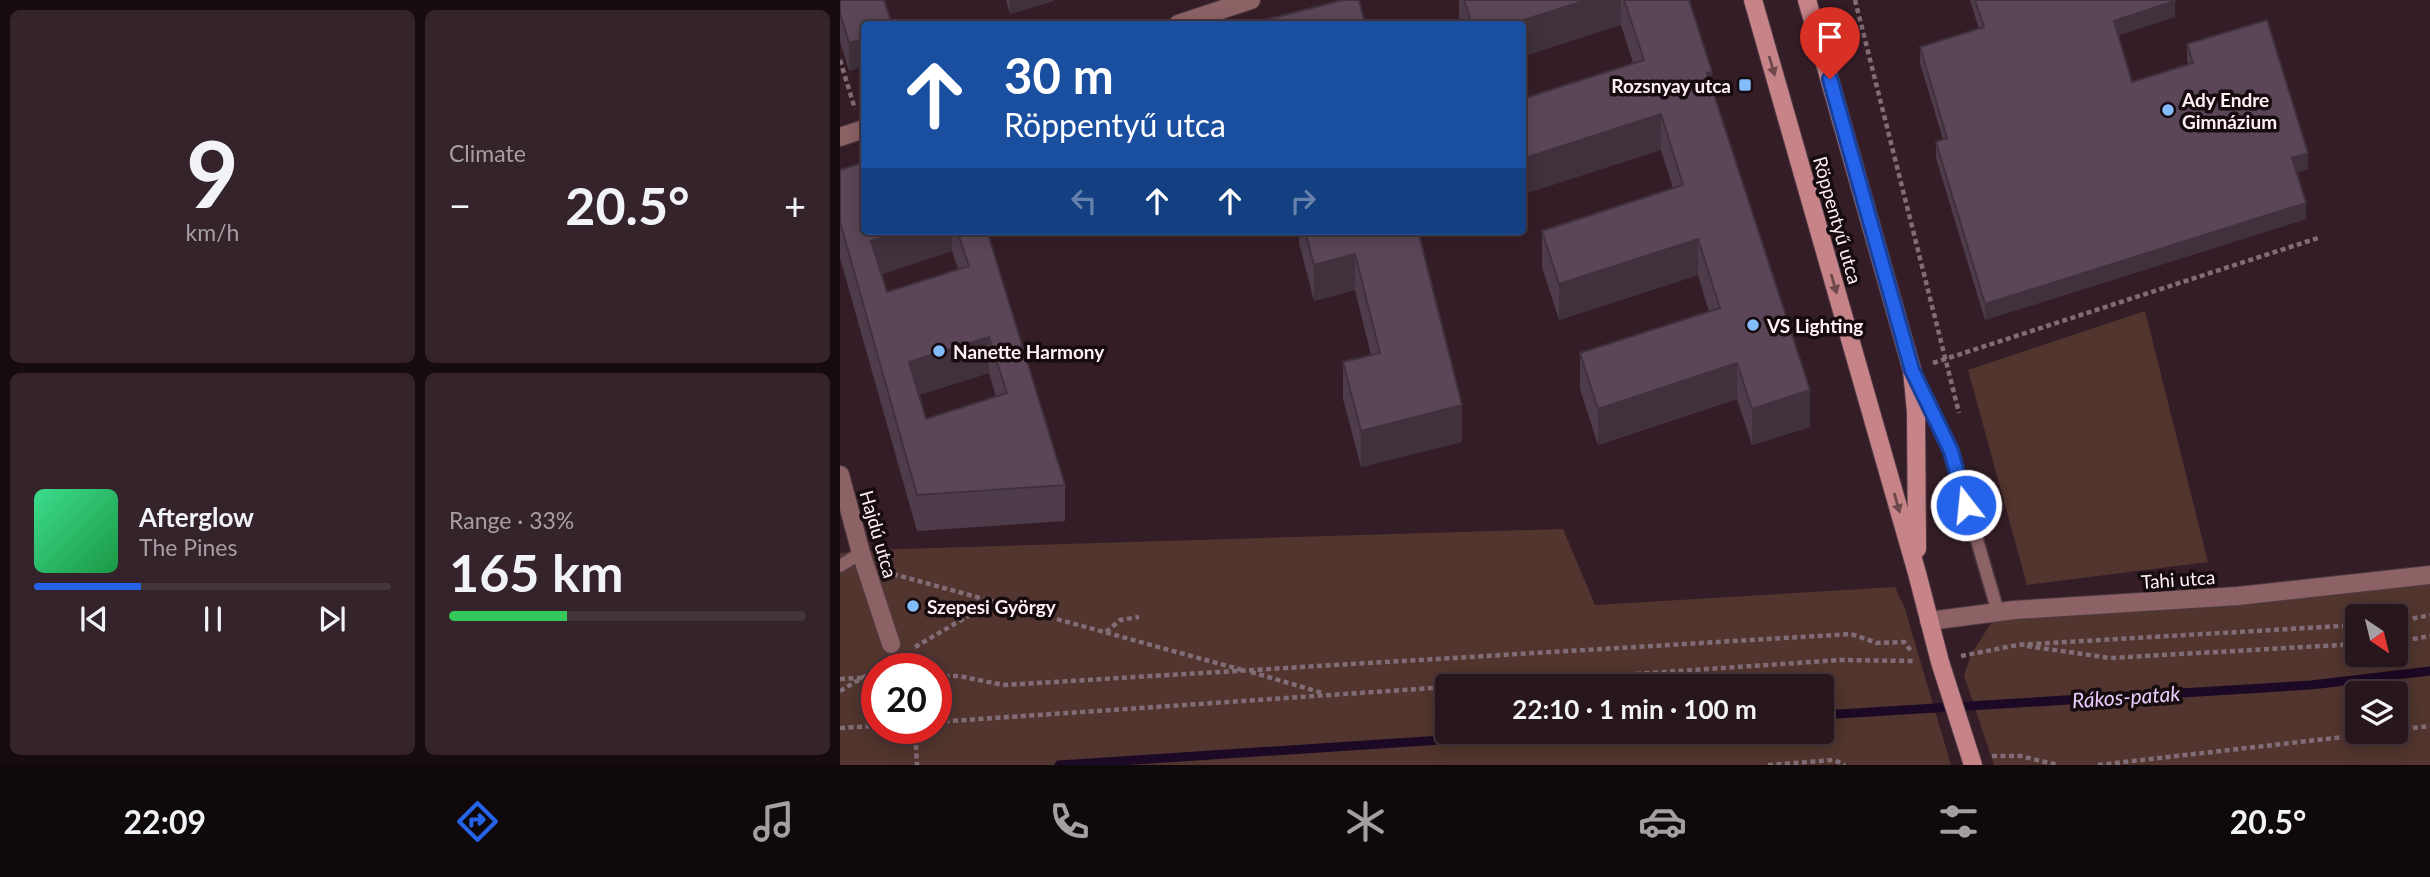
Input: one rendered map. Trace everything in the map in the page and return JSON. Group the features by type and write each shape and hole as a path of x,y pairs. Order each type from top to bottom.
{"street":[{"path":"1187,21 1251,0"},
{"name":"Röppentyű utca","path":"1753,0 1940,662 1972,762"},
{"name":"Röppentyű utca","path":"1807,0 1912,370 1916,412 1917,573"},
{"path":"840,137 861,131"},
{"name":"Hajdú utca","path":"840,475 863,560 898,648"},
{"name":"Tahi utca","path":"1929,621 2006,611 2238,596 2430,575"}],"lane":[{"path":"1912,370 1951,451 2006,611"},
{"path":"840,566 863,560"}],"path":[{"path":"1855,0 1962,425"},
{"path":"840,60 861,124"},
{"path":"1912,370 2319,238"},
{"path":"863,560 993,601 1197,654 1328,695"},
{"path":"898,648 993,601"},
{"path":"2006,611 2017,645"},
{"path":"2408,620 2430,615"},
{"path":"1106,632 1121,620 1139,617"},
{"path":"1940,662 2017,645 2345,626"},
{"path":"952,676 1003,685 1852,634 1877,643 1904,642 1919,662 1840,660 1634,674"},
{"path":"2408,640 2430,636"},
{"path":"2017,645 2110,657 2345,645"},
{"path":"840,679 861,677"},
{"path":"840,691 861,678"},
{"path":"952,721 1435,688"},
{"path":"2408,729 2430,726"},
{"path":"840,728 861,727"},
{"path":"2098,765 2345,737"},
{"path":"916,744 917,765"},
{"path":"1972,762 1997,755 2009,755 2058,765"},
{"path":"1768,765 1834,760 1845,765"}],"shaded area":[{"path":"2145,311 2208,562 2027,585 1968,370"},
{"path":"1563,529 1595,605 1895,587 1905,609 1951,765 840,765 840,553"},
{"path":"2430,575 2430,765 1994,765 1964,675 1972,653 1998,612"}],"building":[{"path":"840,0 884,0 891,21 861,21 861,40 849,43 840,13"},
{"path":"1343,0 1359,0 1364,21 1261,21"},
{"path":"1464,0 1587,0 1520,21 1471,21"},
{"path":"1624,0 1689,0 1712,72 1707,73 1810,390 1752,409 1737,363 1598,409 1580,353 1720,308 1698,239 1559,284 1542,231 1683,185 1661,114 1526,158 1526,98 1644,60"},
{"path":"1975,0 2175,0 2114,21 2132,82 2193,63 2187,44 2267,20 2308,153 2292,158 2306,203 1985,304 1936,142 1947,138 1920,47 1984,27"},
{"path":"861,163 861,235 890,235 871,241 887,292 969,266 958,235 988,235 1065,485 917,495 840,222 840,170","holes":["989,337 1007,393 926,419 909,362"]},
{"path":"1306,235 1419,235 1462,405 1361,431 1343,362 1380,353 1355,254 1314,265"}],"waterway":[{"name":"Rákos-patak","path":"1834,714 2311,685 2430,671"},
{"name":"Rákos-patak","path":"1059,765 1435,740"}],"place":[{"name":"Rozsnyay utca","path":"1745,85"},
{"name":"Ady Endre Gimnázium","path":"2168,110"},
{"name":"VS Lighting","path":"1753,325"},
{"name":"Nanette Harmony","path":"939,351"},
{"name":"Szepesi György","path":"913,606"}],"route":[{"path":"1830,79 1912,370 1951,451 1966,505"}]}
